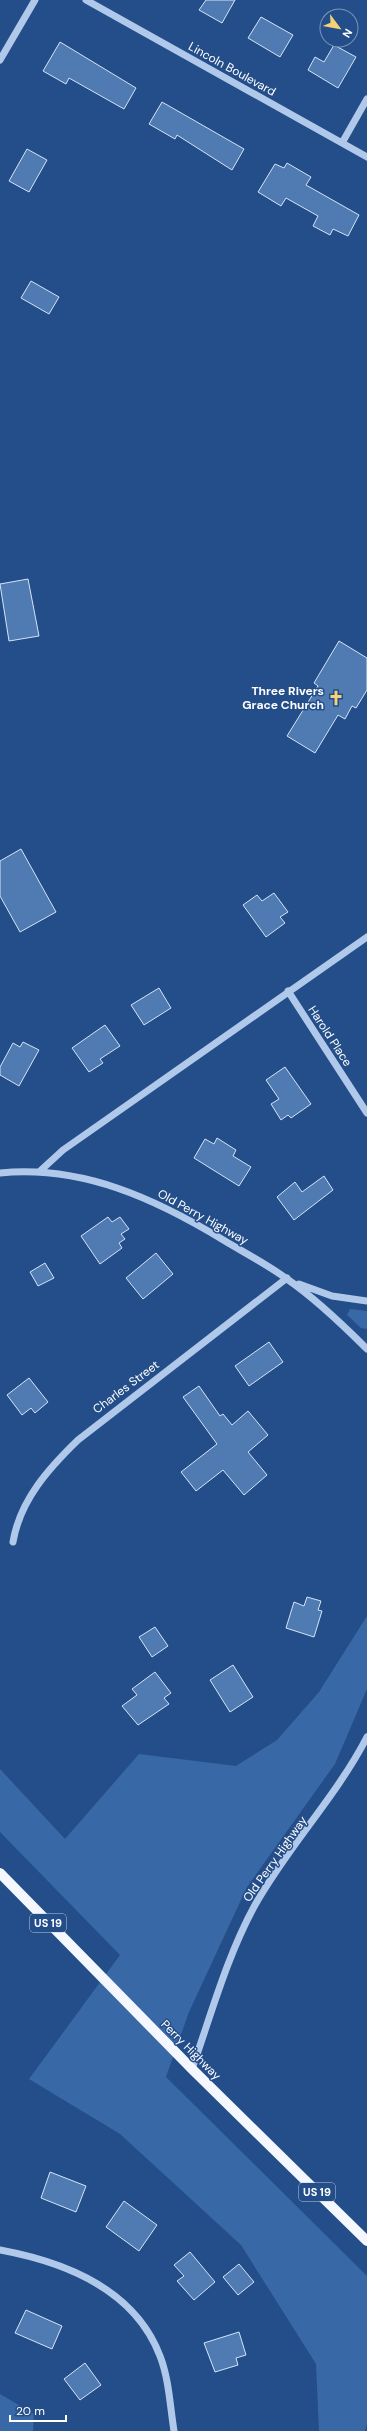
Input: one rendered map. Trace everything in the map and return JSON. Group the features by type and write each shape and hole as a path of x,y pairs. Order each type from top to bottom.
{"main road":[{"name":"Perry Highway","path":"0,1873 192,2069 367,2241"}],"street":[{"path":"0,60 35,0"},
{"name":"Lincoln Boulevard","path":"86,0 367,157"},
{"path":"342,143 367,99"},
{"path":"39,1172 63,1150 367,937"},
{"name":"Harold Place","path":"288,991 367,1113"},
{"name":"Old Perry Highway","path":"0,1173 59,1173 94,1180 169,1208 287,1278 322,1306 367,1349"},
{"path":"287,1278 325,1294 367,1301"},
{"name":"Charles Street","path":"14,1542 16,1529 32,1493 73,1445 92,1427 287,1278"},
{"name":"Old Perry Highway","path":"192,2069 245,1924 268,1884 340,1784 367,1737"},
{"path":"0,2250 19,2254 71,2271 109,2291 141,2318 152,2335 161,2358 174,2431"}],"shaded area":[{"path":"350,1309 367,1311 367,1329 361,1328 347,1315"},
{"path":"367,1616 367,1689 335,1764 247,1887 189,2012 166,2077 367,2276 367,2424 365,2431 319,2431 316,2364 241,2245 120,2134 29,2079 120,1955 0,1832 0,1769 65,1839 139,1754 236,1766 277,1740 319,1692"},
{"path":"0,2394 34,2414 33,2431 0,2431"}],"building":[{"path":"206,0 235,0 222,23 199,10"},
{"path":"261,17 293,35 280,57 248,38"},
{"path":"60,42 136,88 124,109 69,78 66,84 43,71"},
{"path":"332,48 340,48 356,57 338,88 308,70 315,57 324,62"},
{"path":"162,102 244,149 232,170 177,135 175,139 149,124"},
{"path":"27,149 47,160 29,192 9,181"},
{"path":"287,163 311,177 306,185 359,215 348,236 333,229 330,235 313,226 318,216 286,198 281,206 258,192 275,164 284,168"},
{"path":"31,281 59,297 49,314 21,298"},
{"path":"28,579 39,636 9,641 0,584"},
{"name":"Three Rivers Grace Church","path":"339,641 367,658 367,690 356,708 352,706 345,719 338,715 315,753 287,736 318,686 314,683"},
{"path":"21,849 56,912 20,932 0,896 0,861"},
{"path":"274,893 288,912 280,917 285,923 266,937 243,905 257,895 262,901"},
{"path":"159,988 171,1008 144,1025 131,1005"},
{"path":"105,1025 120,1046 100,1059 103,1063 89,1072 72,1048"},
{"path":"23,1042 39,1050 19,1086 0,1075 0,1067 13,1043 20,1047"},
{"path":"285,1067 311,1104 291,1118 288,1115 281,1120 271,1104 279,1099 266,1080"},
{"path":"217,1138 236,1150 233,1156 251,1167 239,1186 194,1158 205,1139 214,1144"},
{"path":"324,1176 333,1190 294,1220 277,1197 295,1182 302,1192"},
{"path":"108,1217 112,1222 120,1217 129,1229 121,1234 125,1239 119,1243 122,1248 100,1264 81,1236"},
{"path":"156,1253 173,1274 143,1299 126,1278"},
{"path":"45,1263 54,1278 38,1286 30,1272"},
{"path":"269,1342 283,1362 249,1386 235,1366"},
{"path":"29,1378 48,1402 35,1413 31,1408 22,1415 7,1395"},
{"path":"199,1386 220,1416 223,1414 232,1425 248,1411 268,1435 248,1452 267,1475 244,1495 223,1470 196,1491 181,1472 217,1444 183,1397"},
{"path":"307,1597 321,1601 318,1610 322,1611 314,1637 286,1628 294,1602 304,1606"},
{"path":"155,1627 168,1646 152,1657 139,1637"},
{"path":"233,1665 253,1697 230,1712 210,1680"},
{"path":"155,1672 171,1693 164,1698 169,1704 138,1725 122,1706 137,1695 132,1689"},
{"path":"50,2172 86,2186 76,2212 41,2198"},
{"path":"124,2201 157,2225 139,2251 106,2227"},
{"path":"190,2252 215,2282 194,2300 177,2281 184,2276 174,2265"},
{"path":"239,2264 254,2282 238,2295 223,2277"},
{"path":"26,2310 62,2326 52,2349 15,2333"},
{"path":"239,2332 246,2355 236,2358 238,2365 215,2372 204,2343"},
{"path":"85,2363 101,2385 80,2400 64,2379"}],"place":[{"name":"Three Rivers Grace Church","path":"336,698"}]}
